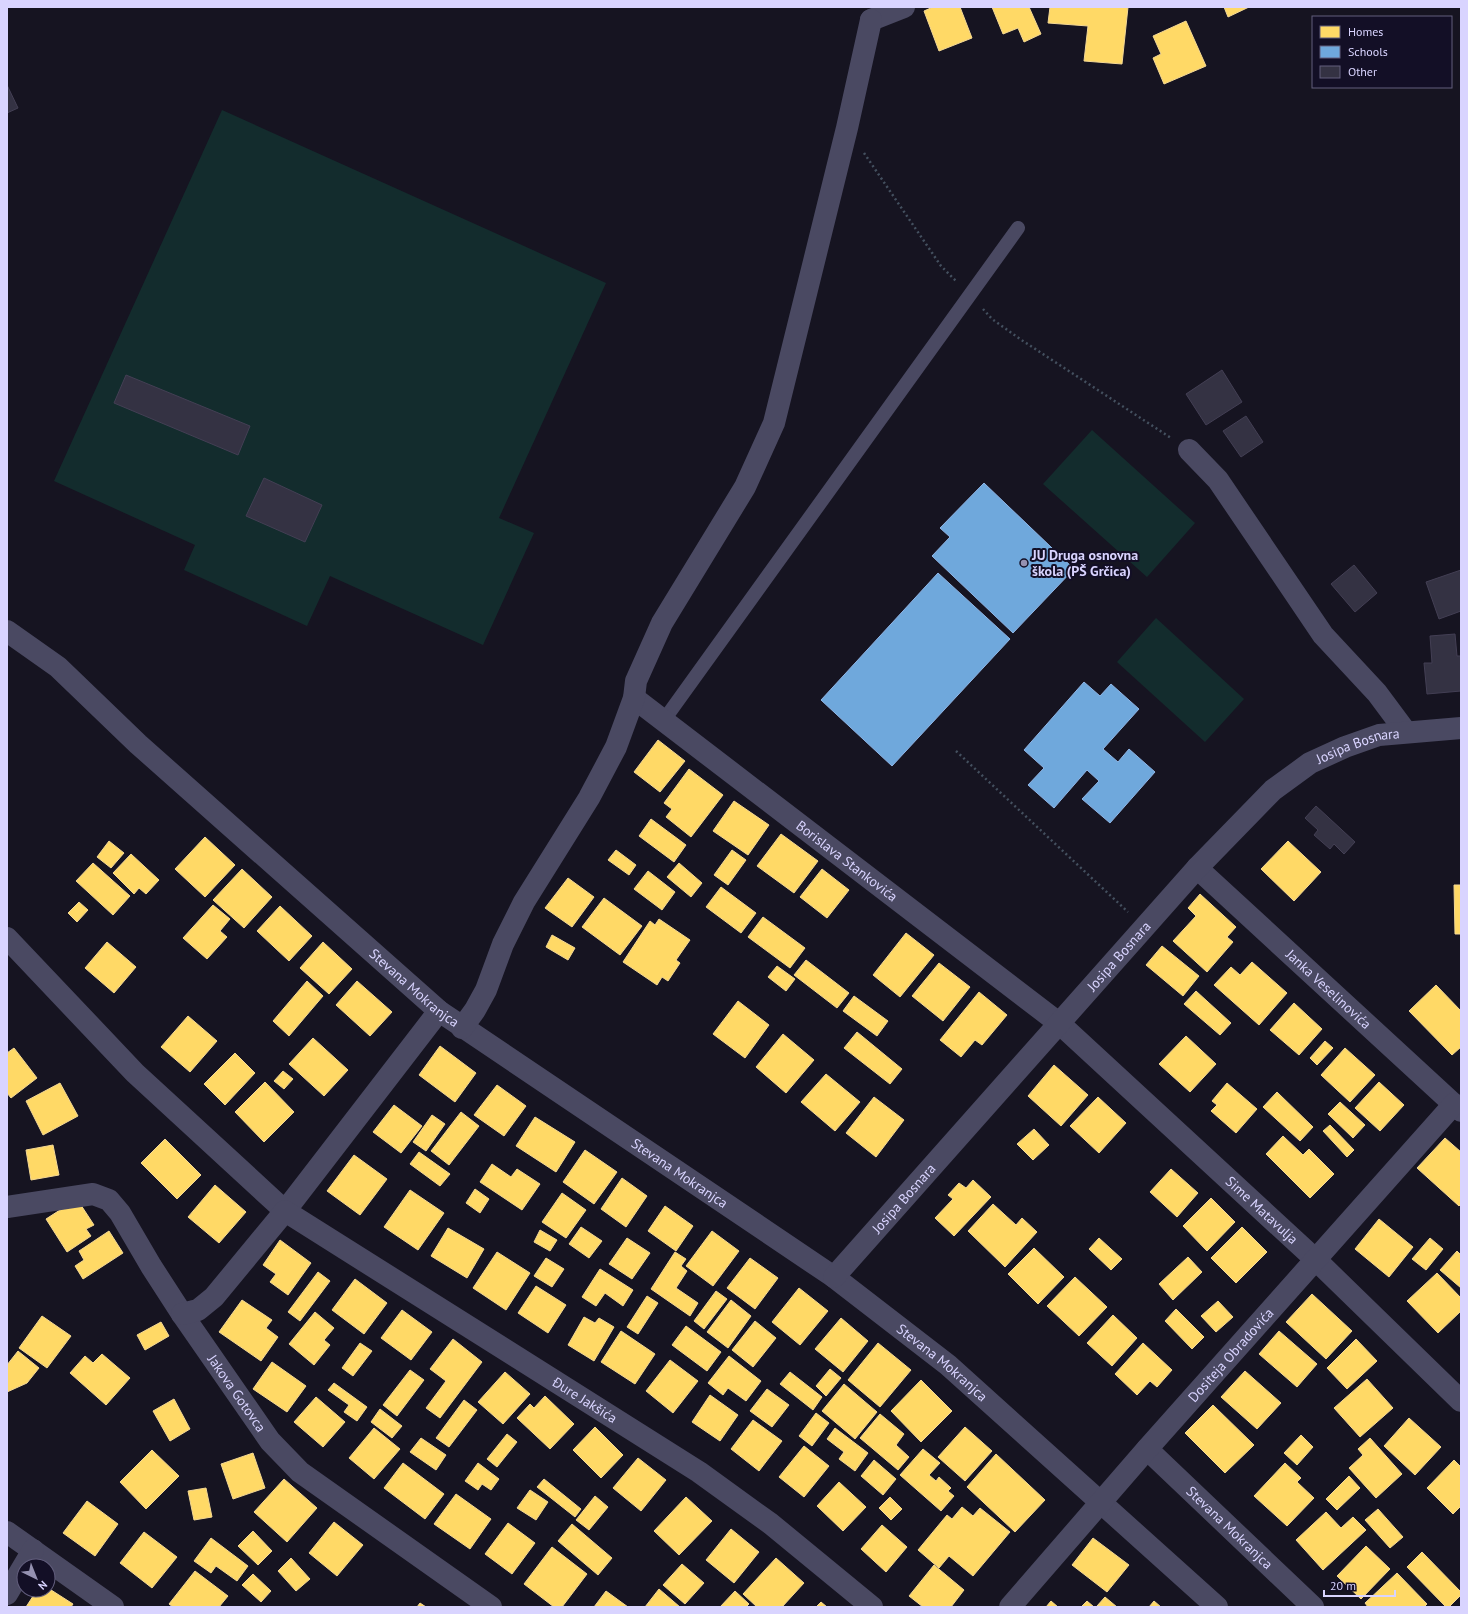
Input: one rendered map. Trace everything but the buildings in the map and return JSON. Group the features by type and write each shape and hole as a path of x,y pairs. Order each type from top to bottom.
{"street":[{"path":"462,1028 475,1010 486,990 503,944 524,902 589,798 616,747 634,698 636,681 662,623 745,487 774,423 847,128 867,13 904,7"},
{"path":"1189,450 1218,480 1322,635 1377,693 1406,732"},
{"name":"Stevana Mokranjca","path":"7,631 58,667 138,744 440,1011 462,1028 834,1277 948,1365 1217,1607"},
{"name":"Borislava Stankovića","path":"634,698 1060,1024"},
{"name":"Josipa Bosnara","path":"834,1277 1197,868 1273,790 1310,763 1345,747 1379,735 1461,728"},
{"name":"Janka Veselinovića","path":"1197,868 1457,1108"},
{"name":"Đure Jakšića","path":"7,938 135,1073 285,1211 698,1472 771,1524 872,1607"},
{"path":"182,1314 198,1310 214,1297 285,1211 440,1011"},
{"name":"Sime Matavulja","path":"1060,1024 1316,1260 1461,1401"},
{"name":"Dositeja Obradovića","path":"1010,1607 1147,1449 1316,1260 1457,1108"},
{"name":"Jakova Gotovca","path":"7,1207 93,1194 109,1200 120,1213 151,1266 182,1314 270,1441 300,1472 491,1607"},
{"name":"Stevana Mokranjca","path":"1147,1449 1313,1607"},
{"path":"7,1532 113,1607"},
{"path":"7,1594 33,1550"}],"lane":[{"path":"664,720 1018,228"}],"path":[{"path":"847,128 941,266 992,319 1189,450"},
{"path":"956,751 1144,928"}],"green space":[{"path":"222,110 606,283 499,518 534,533 483,645 330,576 307,626 184,570 195,545 54,481"},
{"path":"1092,430 1195,523 1147,577 1043,484"},
{"path":"1156,618 1244,699 1205,742 1117,662"}],"place":[{"name":"JU Druga osnovna škola (PŠ Grčica)","path":"1024,563"}]}
